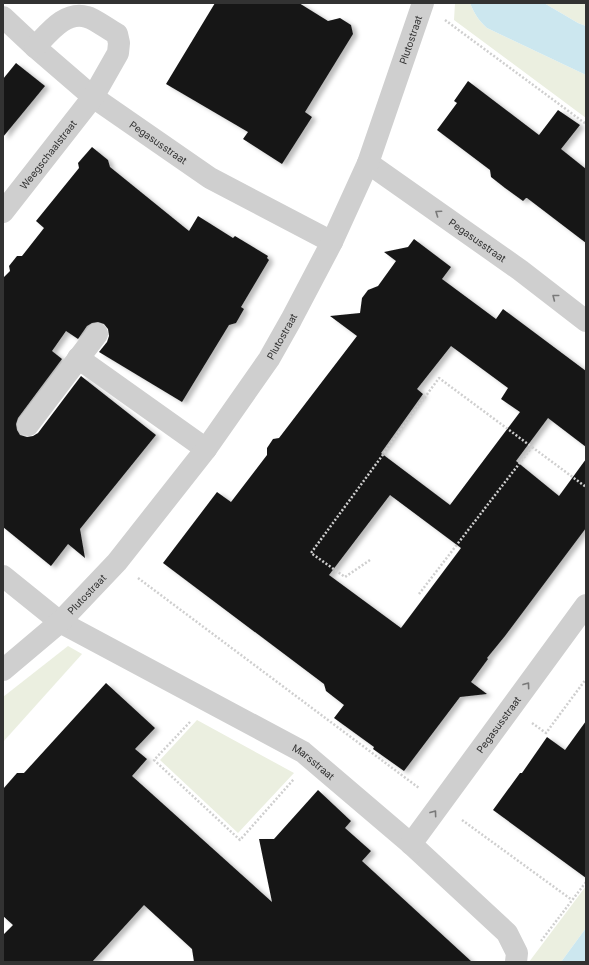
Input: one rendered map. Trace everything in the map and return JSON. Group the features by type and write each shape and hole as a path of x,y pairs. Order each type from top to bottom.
{"street":[{"name":"Plutostraat","path":"3,670 60,622 117,562 206,449 269,359 332,242 368,163 422,3"},
{"name":"Weegschaalstraat","path":"3,212 93,97 118,54 119,43 117,34 86,16 64,19 35,47"},
{"name":"Pegasusstraat","path":"3,17 93,97 210,178 332,242"},
{"name":"Pegasusstraat","path":"368,163 520,270 586,321"},
{"path":"28,425 97,334"},
{"path":"78,358 206,449"},
{"name":"Plutostraat","path":"3,576 60,622"},
{"name":"Pegasusstraat","path":"411,844 586,605"},
{"name":"Marsstraat","path":"60,622 303,752 411,844 507,933 516,958"}],"path":[{"path":"422,3 586,124"},
{"path":"370,560 345,577 311,553 439,378 586,487"},
{"path":"419,594 532,447"},
{"path":"134,575 572,900"},
{"path":"511,707 546,733 586,679"},
{"path":"210,702 154,760 240,840 312,759"},
{"path":"516,958 534,950 586,882"}],"shaded area":[{"path":"455,3 470,3 477,17 487,28 586,75 586,118 454,20"},
{"path":"544,3 586,3 586,26 578,23"},
{"path":"68,646 82,654 3,742 3,697"},
{"path":"197,720 294,773 238,833 160,760"},
{"path":"586,886 586,928 561,962 529,962"}],"water":[{"path":"470,3 544,3 578,23 586,26 586,75 487,28 477,17"},
{"path":"586,928 586,962 561,962"}],"building":[{"path":"215,3 299,3 328,21 340,18 351,25 353,34 305,112 312,117 282,164 243,139 248,132 166,84"},
{"path":"16,63 45,86 3,137 3,79"},
{"path":"468,81 539,135 558,110 580,125 561,149 586,169 586,243 527,198 523,201 505,188 491,177 490,170 437,130 457,103 454,101"},
{"path":"92,147 108,160 110,167 189,231 198,216 233,238 235,236 268,256 267,258 269,260 241,307 244,309 236,323 229,325 182,402 99,352 107,342 109,336 108,329 104,324 98,322 92,323 87,326 78,339 66,331 52,351 62,359 18,418 16,424 20,435 27,437 38,433 81,376 156,435 80,529 85,558 68,544 51,566 3,527 3,278 10,271 9,266 17,256 22,256 44,228 36,221 79,168 78,163"},
{"path":"414,239 451,267 442,279 496,319 503,309 586,371 586,447 548,418 516,461 559,496 586,459 586,528 487,658 488,659 471,682 487,694 460,697 404,771 334,718 344,705 326,691 324,684 163,563 217,492 231,502 267,455 267,448 273,439 279,438 357,336 330,316 360,313 362,298 368,290 378,286 396,261 384,252 408,247","holes":["451,346 508,388 501,399 520,412 450,505 381,453 423,394 417,389","390,495 461,548 401,628 329,575"]},
{"path":"106,683 155,728 135,749 147,759 132,776 272,902 259,839 274,839 318,790 351,821 345,828 371,851 362,861 472,962 194,962 192,949 144,905 92,962 3,962 3,935 13,925 3,916 3,789 17,773 24,773"},
{"path":"586,721 586,878 493,810 520,773 522,773 547,737 565,750"}]}
